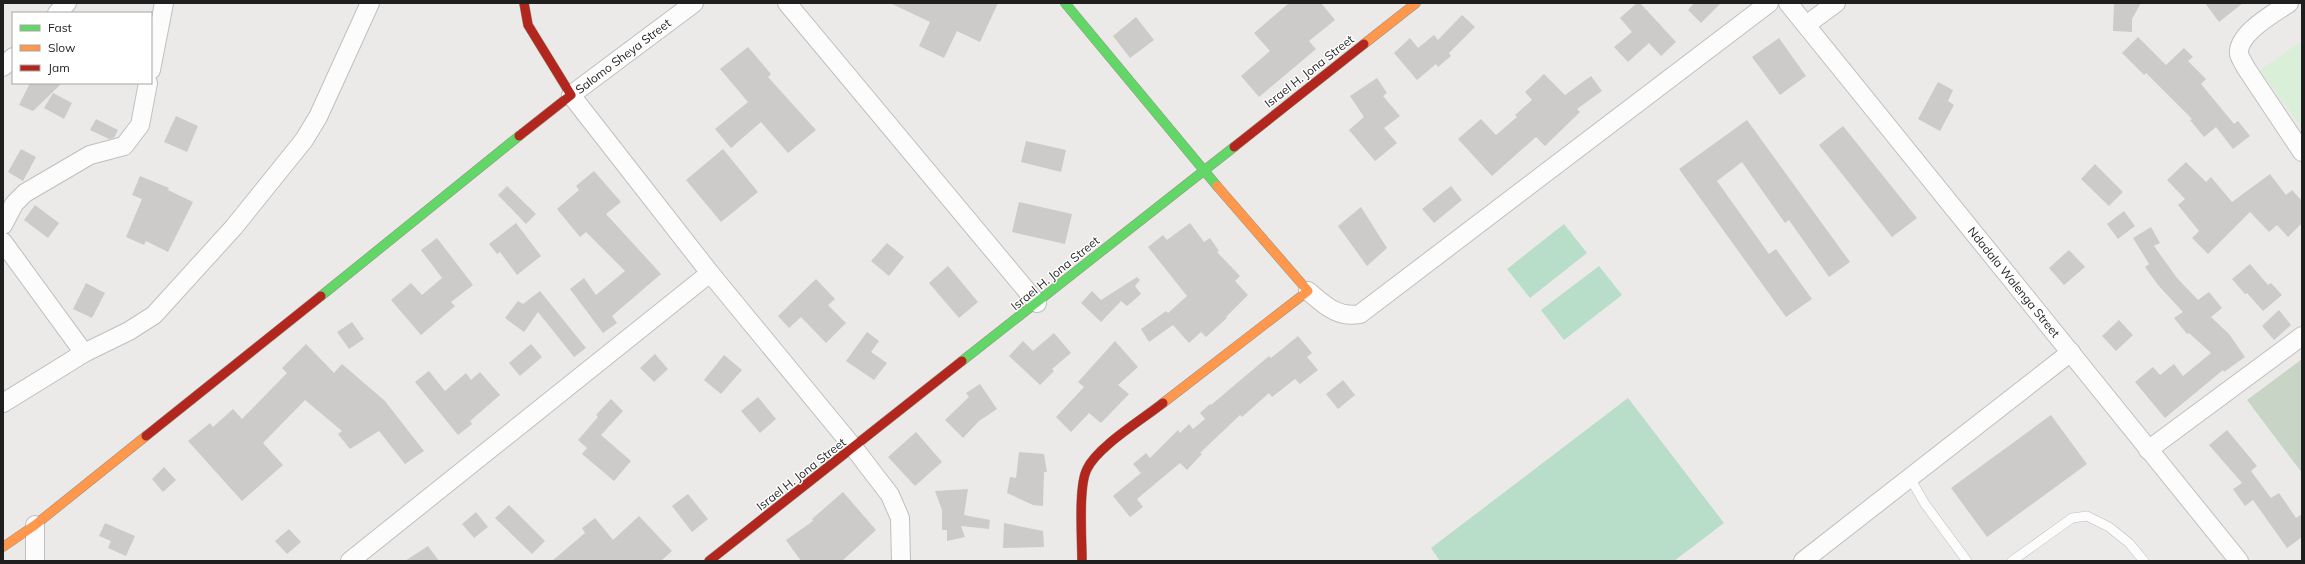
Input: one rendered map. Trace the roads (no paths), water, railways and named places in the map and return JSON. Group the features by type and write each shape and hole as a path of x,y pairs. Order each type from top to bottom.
{"street":[{"path":"58,12 67,3"},
{"path":"152,65 164,3"},
{"path":"3,403 84,353 129,331 154,315 234,228 304,140 318,117 370,3"},
{"path":"524,3 528,25 571,95 710,273 854,448 890,495 900,518 901,561"},
{"name":"Salomo Sheya Street","path":"571,95 694,3"},
{"path":"787,3 1037,303"},
{"path":"1065,3 1203,170 1308,291 1336,313 1350,316 1360,314 1769,3"},
{"name":"Israel H. Jona Street","path":"709,561 1416,3"},
{"name":"Ndadala Walenga Street","path":"1788,3 2239,561"},
{"path":"1806,25 1836,3"},
{"path":"2289,3 2247,34 2241,43 2239,54 2246,68 2302,152"},
{"path":"3,67 12,58"},
{"path":"3,224 14,204 25,193 90,155 124,146 140,125 148,84"},
{"path":"3,547 35,525 571,95"},
{"path":"3,242 84,353"},
{"path":"350,561 710,273"},
{"path":"1082,561 1083,489 1086,470 1095,456 1308,291"},
{"path":"2148,450 2302,336"},
{"path":"1803,561 2071,352"},
{"path":"35,525 35,561"}],"lane":[{"path":"1910,478 1926,504 1968,561"},
{"path":"2012,561 2072,518 2087,516 2109,527 2128,543 2144,561"}]}
